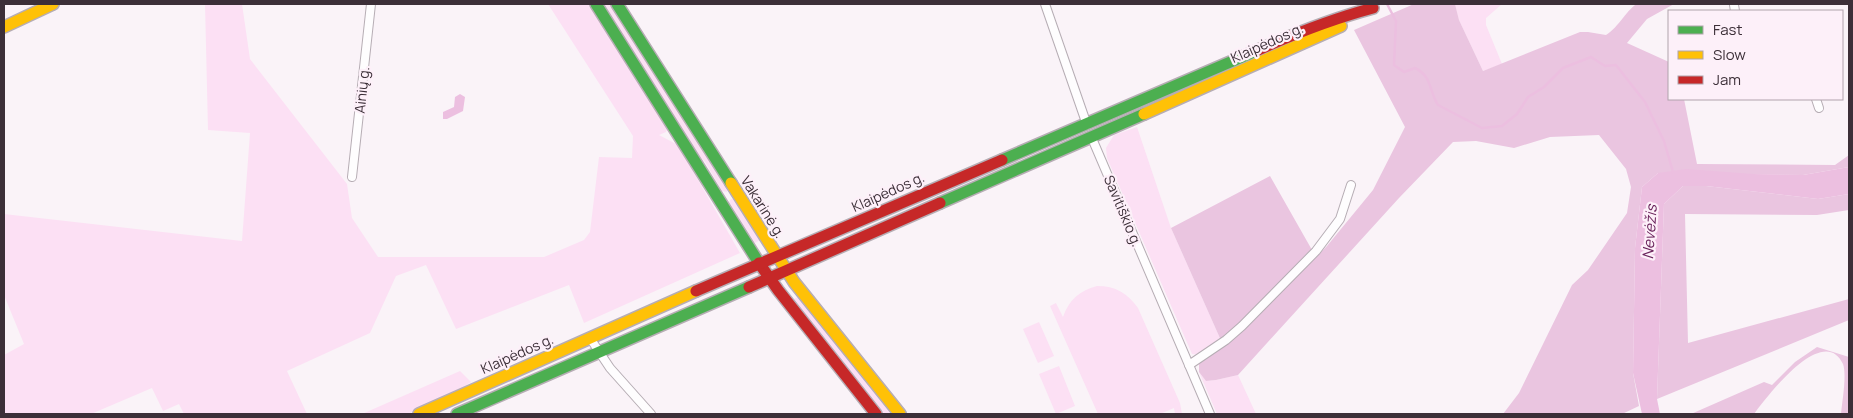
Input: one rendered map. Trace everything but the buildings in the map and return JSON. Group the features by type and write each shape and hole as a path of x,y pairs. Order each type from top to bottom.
{"main road":[{"path":"4,27 53,4"},
{"path":"596,4 760,264 876,414"},
{"name":"Vakarinė g.","path":"618,4 777,257 803,293 900,414"},
{"name":"Klaipėdos g.","path":"420,414 1086,122 1305,30 1378,6"},
{"name":"Klaipėdos g.","path":"457,414 1312,40 1378,6"},
{"path":"718,200 735,190"},
{"path":"472,391 478,405"}],"street":[{"name":"Ainių g.","path":"352,177 371,4"},
{"name":"Savitiškio g.","path":"1045,4 1092,137 1210,414"},
{"path":"1816,100 1819,108"},
{"path":"1189,365 1226,340 1242,326 1316,251 1340,219 1351,185"},
{"path":"590,338 610,368 651,414"}],"shaded area":[{"path":"205,4 242,4 250,59 347,184 352,218 378,257 544,257 584,240 590,232 599,157 632,158 633,136 548,4 592,4 668,127 666,132 659,135 678,145 740,253 584,323 569,285 456,329 426,265 396,276 370,333 287,371 307,414 184,414 179,404 163,411 152,388 91,414 4,414 4,355 24,344 4,295 4,214 242,241 250,133 208,130"},
{"path":"602,4 613,4 728,188 727,192 722,191 705,162 688,143"},
{"path":"1414,4 1455,4 1459,20 1483,71 1580,32 1606,35 1637,4 1674,4 1647,19 1627,43 1668,62 1668,100 1684,100 1697,164 1835,165 1849,155 1849,167 1803,175 1658,173 1642,187 1635,248 1633,373 1639,406 1622,414 1503,414 1519,393 1572,285 1588,270 1627,213 1631,187 1626,169 1599,135 1550,137 1514,148 1476,141 1453,142 1399,198 1238,375 1206,381 1199,372 1199,362 1223,345 1171,228 1270,176 1316,257 1327,246 1373,190 1405,127 1354,30"},
{"path":"1455,4 1502,4 1486,18 1486,25 1502,64 1483,71 1459,20"},
{"path":"1137,127 1171,228 1223,345 1200,355 1192,354 1107,158 1106,148 1114,135"},
{"path":"1683,186 1706,186 1818,199 1849,194 1849,210 1817,215 1685,214 1688,343 1849,299 1849,320 1657,399 1664,204"},
{"path":"731,199 734,199 760,240 755,243 729,202"},
{"path":"1097,286 1110,287 1120,291 1130,298 1138,308 1180,403 1182,414 1175,414 1174,408 1160,414 1098,414 1050,306 1056,303 1063,317 1068,306 1076,297"},
{"path":"800,296 895,414 883,414 792,300"},
{"path":"1039,322 1054,356 1038,363 1023,329"},
{"path":"1817,347 1849,357 1849,414 1841,414 1844,381 1843,364 1834,353 1822,352 1809,357 1796,367 1782,380 1754,414 1691,414 1764,382 1772,385 1795,362"},
{"path":"1059,366 1075,406 1056,414 1039,374"},
{"path":"460,371 471,382 453,394 408,414 362,414"},
{"path":"1199,372 1206,381 1238,375 1256,414 1217,414"}],"water":[{"path":"460,94 465,97 463,111 443,119 443,112 454,107 455,97"},
{"name":"Nevėžis","path":"1849,167 1849,194 1818,199 1706,186 1683,186 1664,204 1657,399 1660,414 1642,414 1633,373 1635,248 1642,187 1658,173 1686,169 1753,174 1803,175"}],"waterway":[{"path":"1387,4 1396,21 1394,65 1404,72 1415,68 1420,71 1427,80 1438,105 1482,128 1502,126 1517,114 1528,97 1544,87 1563,68 1591,57 1605,66 1616,65 1645,102 1664,141 1673,172"}],"traffic: fast":[{"path":"596,4 759,263"},
{"path":"617,4 731,183"},
{"path":"1002,160 1256,51"},
{"path":"940,203 1144,114"},
{"path":"457,414 749,287"}],"traffic: slow":[{"path":"4,27 53,4"},
{"path":"1144,114 1341,26"},
{"path":"731,183 794,282 900,414"},
{"path":"419,414 696,291"}],"traffic: jam":[{"path":"1256,51 1313,27 1373,8"},
{"path":"696,291 1002,160"},
{"path":"749,287 940,203"},
{"path":"759,263 778,290 876,414"}]}
